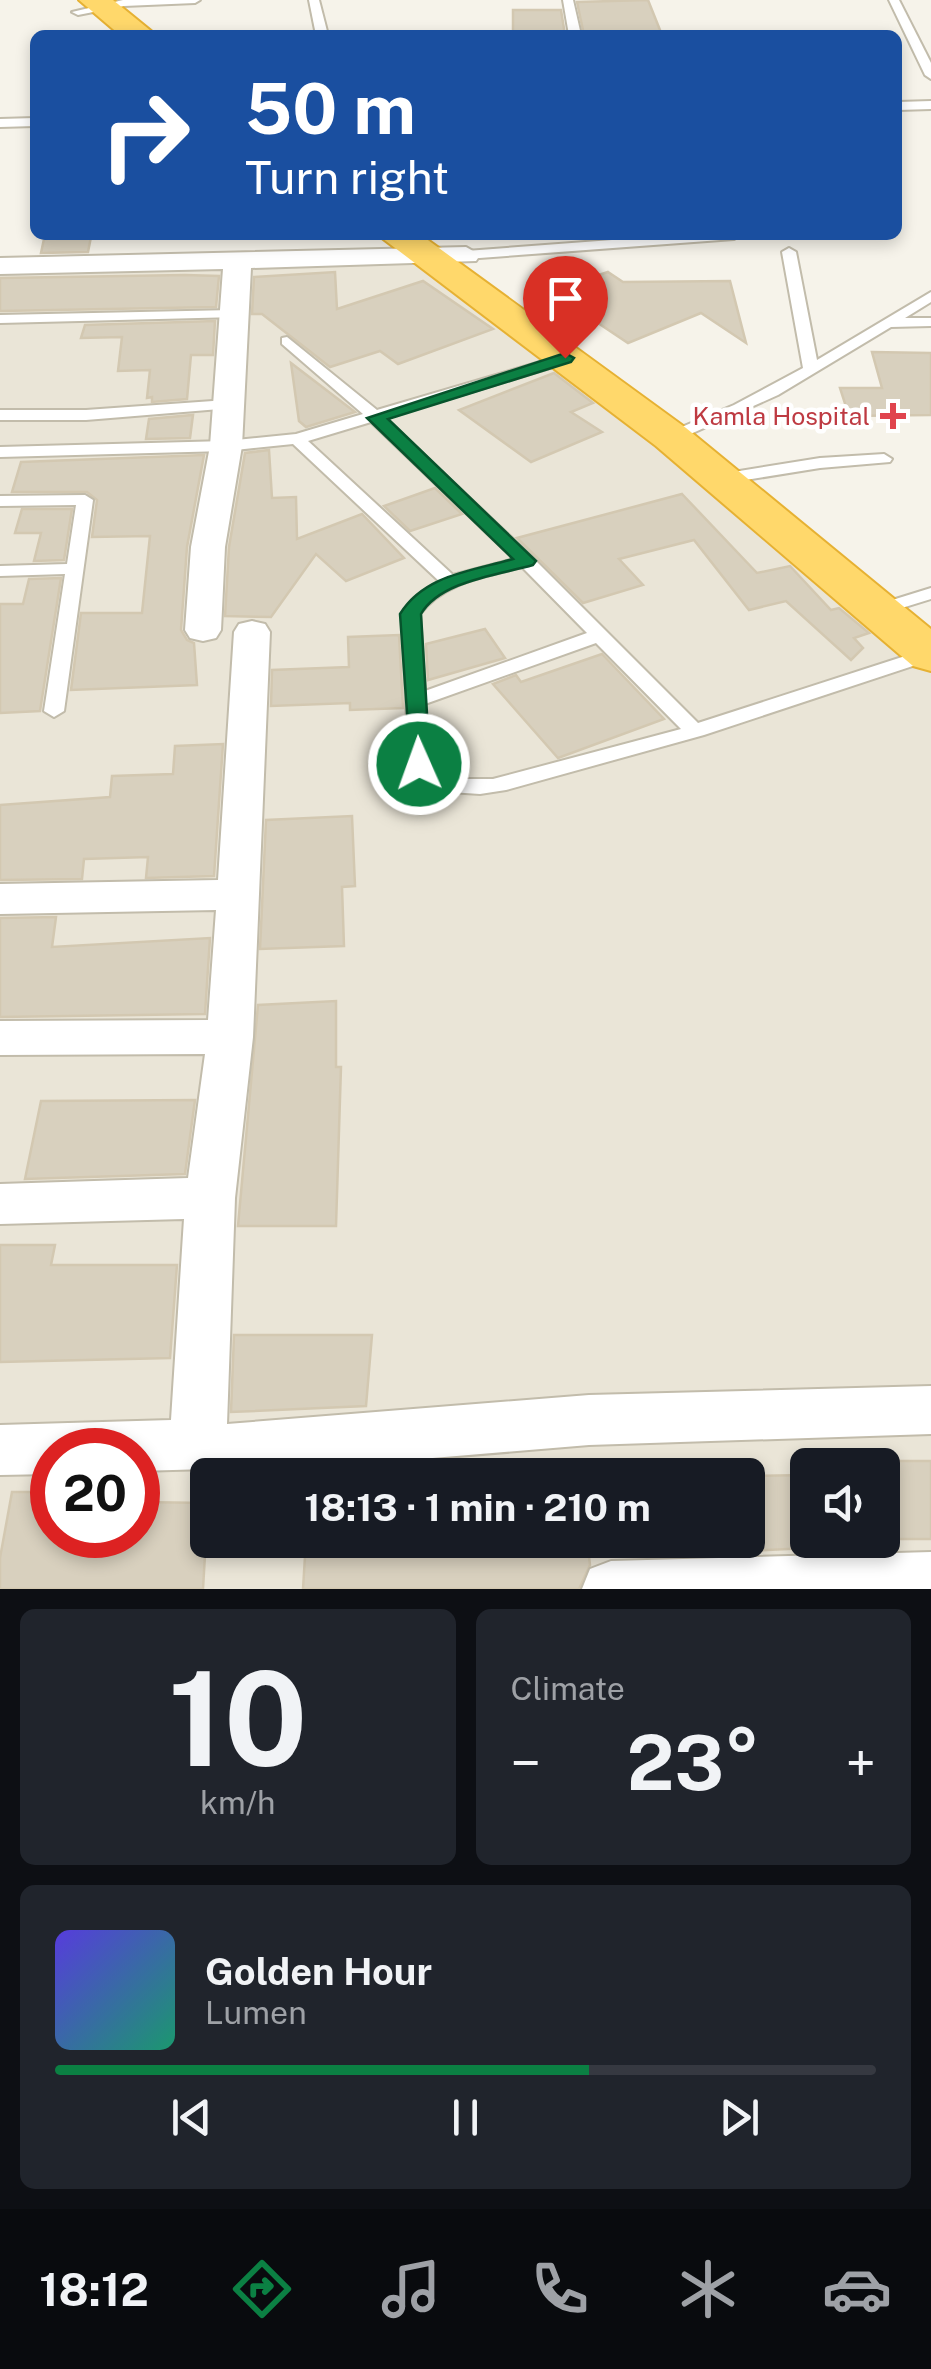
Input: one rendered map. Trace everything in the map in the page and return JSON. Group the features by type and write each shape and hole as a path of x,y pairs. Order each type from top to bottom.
{"highway":[{"path":"89,10 130,30"},
{"path":"432,246 565,358 687,432 766,472 915,602 931,654"},
{"path":"432,246 687,432 722,478 915,602"}],"street":[{"path":"0,266 237,261 432,246"},
{"path":"203,630 208,547 226,446 237,261"},
{"path":"208,1444 198,1420 210,1198 230,1036 252,632"},
{"path":"0,899 236,895"},
{"path":"0,1038 230,1036"},
{"path":"0,1204 210,1198"},
{"path":"0,1450 208,1444 228,1450 589,1420 931,1410"},
{"path":"611,1589 931,1580"}],"lane":[{"path":"89,10 195,0"},
{"path":"314,0 321,30"},
{"path":"568,0 574,30"},
{"path":"894,0 931,75"},
{"path":"902,106 931,106"},
{"path":"0,123 30,122"},
{"path":"432,246 602,240"},
{"path":"789,252 811,370"},
{"path":"687,432 811,370 931,296"},
{"path":"0,319 233,314"},
{"path":"887,323 931,322"},
{"path":"287,341 376,418 526,561 694,730"},
{"path":"0,452 226,446 297,439 565,358"},
{"path":"0,415 86,415 227,405"},
{"path":"297,439 452,583"},
{"path":"722,478 884,459"},
{"path":"0,500 85,500 54,712"},
{"path":"526,561 452,583 420,598 410,614 419,764 431,780 459,788 566,768 931,654"},
{"path":"0,571 75,569"},
{"path":"417,700 598,636"}],"shaded area":[{"path":"420,262 614,405 931,668 931,1589 0,1589 0,270"}],"building":[{"path":"648,0 660,30 583,30 577,2"},
{"path":"513,10 561,10 564,30 513,30"},
{"path":"44,240 90,240 88,252 41,253"},
{"path":"335,272 337,309 423,281 493,329 398,364 380,351 330,367 262,314 252,314 254,277"},
{"path":"608,272 623,282 730,281 746,343 701,313 628,343 550,291"},
{"path":"219,276 216,307 0,311 0,278"},
{"path":"215,321 213,355 191,355 187,399 152,402 152,397 147,398 150,370 118,371 122,337 81,338 85,325"},
{"path":"872,352 931,353 931,415 849,416 840,388 882,388"},
{"path":"291,363 355,412 306,427 299,421"},
{"path":"554,373 593,403 571,412 602,432 531,462 459,410"},
{"path":"193,415 190,438 146,439 149,419"},
{"path":"269,450 272,498 296,497 297,539 362,514 404,558 346,581 316,554 271,617 225,616 229,547 245,453"},
{"path":"204,455 187,547 181,630 194,643 197,685 71,690 81,613 142,613 150,536 92,537 97,500 87,492 12,492 21,462"},
{"path":"435,488 462,514 410,531 384,506"},
{"path":"682,494 757,573 790,566 831,610 839,608 869,633 854,638 863,648 851,660 786,601 749,610 694,540 619,559 643,585 583,603 517,538"},
{"path":"22,509 72,509 64,560 34,561 41,533 15,533"},
{"path":"61,578 40,711 0,713 0,604 23,604 29,579"},
{"path":"485,629 505,658 428,680 426,644"},
{"path":"399,635 403,708 350,710 350,703 271,706 272,670 349,667 348,637"},
{"path":"602,654 664,719 558,758 493,684 516,675 521,682"},
{"path":"223,744 214,876 146,878 148,857 84,859 82,879 0,880 0,805 110,797 112,776 173,774 175,746"},
{"path":"352,816 355,886 342,887 344,946 260,949 266,820"},
{"path":"56,917 52,947 210,938 205,1014 0,1017 0,918"},
{"path":"336,1001 336,1067 341,1067 336,1226 238,1226 258,1005"},
{"path":"195,1100 185,1174 25,1179 41,1101"},
{"path":"0,1245 55,1245 51,1265 177,1265 170,1358 0,1362"},
{"path":"234,1335 372,1335 366,1406 231,1412"},
{"path":"900,1461 931,1461 931,1539 900,1539"},
{"path":"790,1475 790,1549 765,1550 765,1476"},
{"path":"12,1492 30,1492 30,1558 160,1558 160,1502 190,1503 190,1558 205,1558 203,1589 0,1589 0,1558"},
{"path":"305,1558 589,1558 590,1565 579,1589 303,1589"}],"place":[{"name":"Kamla Hospital","path":"893,416"}],"route":[{"path":"419,764 410,614 420,598 436,588 526,561 376,418 565,358"}]}
